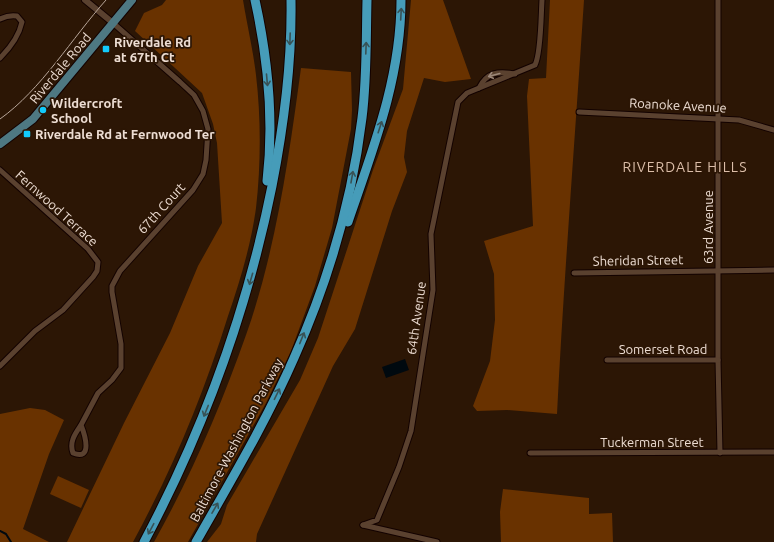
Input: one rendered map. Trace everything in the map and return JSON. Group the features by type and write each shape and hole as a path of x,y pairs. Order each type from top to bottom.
{"highway":[{"path":"255,0 262,38 269,98 268,172 260,241"},
{"path":"144,542 177,477 213,396 242,310 260,241 283,124 289,60 291,0"},
{"name":"Baltimore-Washington Parkway","path":"196,542 270,410 294,358 323,282 346,206 362,118 365,91 367,0"},
{"path":"323,282 347,225 384,114 396,62 402,0"}],"main road":[{"name":"Riverdale Road","path":"0,144 33,119 132,0"}],"street":[{"path":"85,0 113,23"},
{"name":"64th Avenue","path":"437,542 363,525 377,520 397,472 411,431 432,296 431,234 442,173 458,102 467,93 532,68 537,62 542,0"},
{"name":"63rd Avenue","path":"718,0 718,360 720,453"},
{"path":"0,19 7,16 17,16 22,22 20,30 9,49 0,58"},
{"name":"67th Court","path":"81,425 87,443 87,450 78,455 73,453 71,444 74,436 98,393 112,380 121,368 121,344 112,292 115,280 120,271 193,190 203,174 208,149 206,119 194,95 113,23"},
{"name":"64th Avenue","path":"479,88 484,79 492,74 507,72 516,74"},
{"name":"Roanoke Avenue","path":"579,112 719,118 739,120 774,130"},
{"name":"Fernwood Terrace","path":"0,170 88,249 95,257 98,266 93,277 63,310 35,331 0,366"},
{"name":"Sheridan Street","path":"574,273 774,270"},
{"name":"Somerset Road","path":"608,360 718,360"},
{"name":"Tuckerman Street","path":"530,453 774,452"}],"shaded area":[{"path":"166,0 243,0 255,65 259,108 259,175 254,222 245,263 237,290 198,403 161,487 133,542 67,542 124,423 170,333 198,266 222,223 217,143 213,124 202,93 135,31 144,13 162,5"},
{"path":"411,0 443,0 471,79 445,82 424,78 407,131 404,157 407,172 392,211 355,329 333,366 257,534 256,542 207,542 221,524 227,505 300,380 318,338 373,170 403,89"},
{"path":"550,0 584,0 557,414 507,410 477,411 473,406 490,361 495,320 494,274 484,241 533,226 527,96 529,79 546,78"},
{"path":"301,68 351,72 351,129 332,228 315,286 291,351 266,403 188,542 154,542 193,466 216,414 246,335 256,303 266,270 280,203 292,135"},
{"path":"405,359 409,370 386,378 382,367"},
{"path":"30,408 45,410 64,420 49,454 23,529 49,542 0,542 0,414"},
{"path":"58,476 89,490 81,508 50,494"},
{"path":"503,489 589,498 589,514 612,513 613,542 501,542 500,512"}],"waterway":[{"path":"0,531 6,534 11,542"}],"tram line":[{"path":"0,119 29,94 43,79 106,0"}],"place":[{"name":"Riverdale Rd at 67th Ct","path":"106,49"},
{"name":"Wildercroft School","path":"43,110"},
{"name":"Riverdale Rd at Fernwood Ter","path":"27,134"}],"district":[{"name":"RIVERDALE HILLS","path":"685,167"}]}
